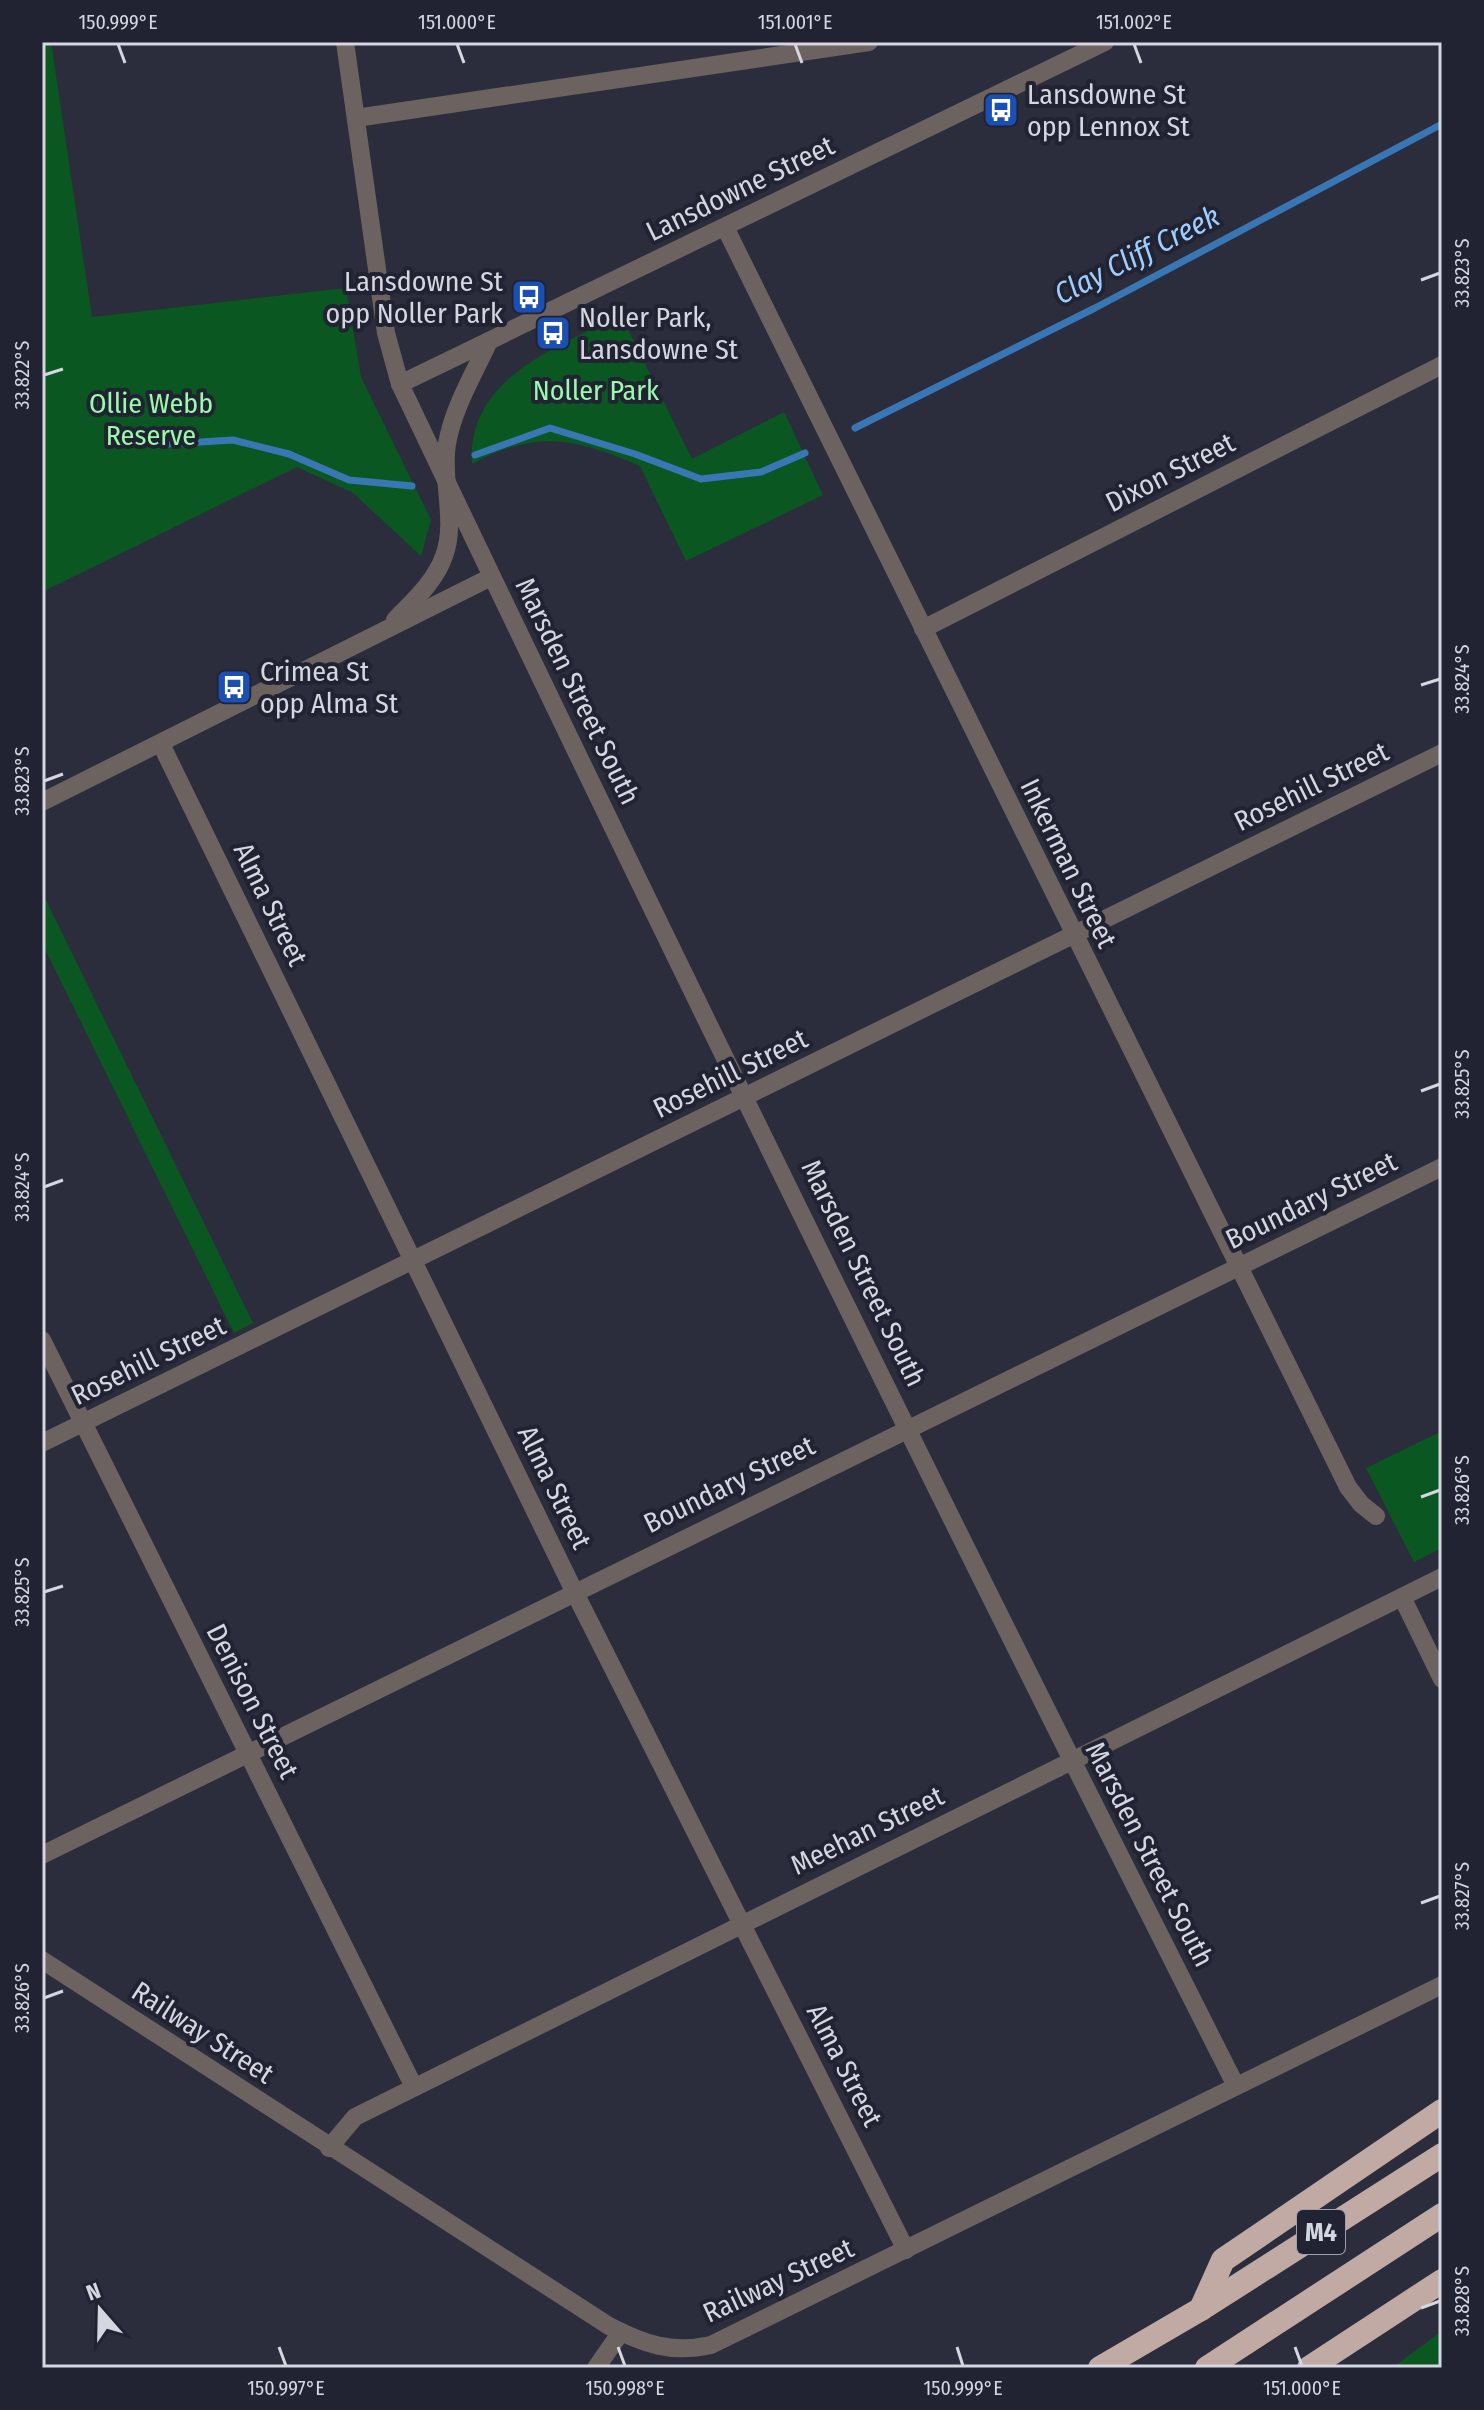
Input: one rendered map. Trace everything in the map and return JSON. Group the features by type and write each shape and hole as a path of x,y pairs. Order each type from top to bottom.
{"highway":[{"path":"1201,2309 1223,2260 1442,2111"},
{"name":"M4","path":"1100,2368 1201,2309 1442,2155"},
{"name":"M4","path":"1207,2368 1442,2215"},
{"path":"1309,2368 1442,2281"}],"street":[{"name":"Marsden Street South","path":"345,42 386,333 400,384 491,577 1071,1761 1236,2086"},
{"path":"356,118 869,42"},
{"name":"Lansdowne Street","path":"400,384 1097,44"},
{"name":"Inkerman Street","path":"725,227 1348,1487 1361,1504 1376,1516"},
{"path":"387,629 428,585 445,556 448,530 445,482 447,444 455,417 489,341"},
{"name":"Dixon Street","path":"923,629 1442,365"},
{"path":"42,802 491,577"},
{"name":"Alma Street","path":"161,744 574,1591 906,2250"},
{"name":"Rosehill Street","path":"42,1443 1442,753"},
{"name":"Boundary Street","path":"42,1855 1442,1167"},
{"name":"Denison Street","path":"42,1340 414,2087"},
{"name":"Meehan Street","path":"329,2148 348,2121 414,2087 1442,1577"},
{"path":"1402,1597 1442,1679"},
{"name":"Railway Street","path":"42,1960 329,2148 621,2332 659,2348 693,2349 711,2345 1442,1985"},
{"path":"596,2368 621,2332"}],"green space":[{"name":"Ollie Webb Reserve","path":"42,42 51,42 92,317 346,288 361,377 431,520 421,556 353,493 297,467 42,592"},
{"name":"Noller Park","path":"621,315 692,459 784,412 823,495 686,561 640,466 596,449 556,441 517,446 472,464 474,434 484,409 500,388 521,369 545,354"},
{"path":"42,892 253,1323 234,1333 42,943"},
{"path":"1442,1431 1442,1548 1414,1562 1366,1468"},
{"path":"1442,2331 1442,2368 1392,2368"}],"waterway":[{"name":"Clay Cliff Creek","path":"855,428 1095,308 1442,124"},
{"name":"Clay Cliff Creek","path":"475,455 550,428 635,454 701,479 761,472 805,453"},
{"name":"Clay Cliff Creek","path":"152,445 233,440 289,454 349,480 412,486"}],"place":[{"name":"Lansdowne St opp Lennox St","path":"1001,110"},
{"name":"Lansdowne St opp Noller Park","path":"529,297"},
{"name":"Noller Park, Lansdowne St","path":"553,333"},
{"name":"Crimea St opp Alma St","path":"234,687"}]}
